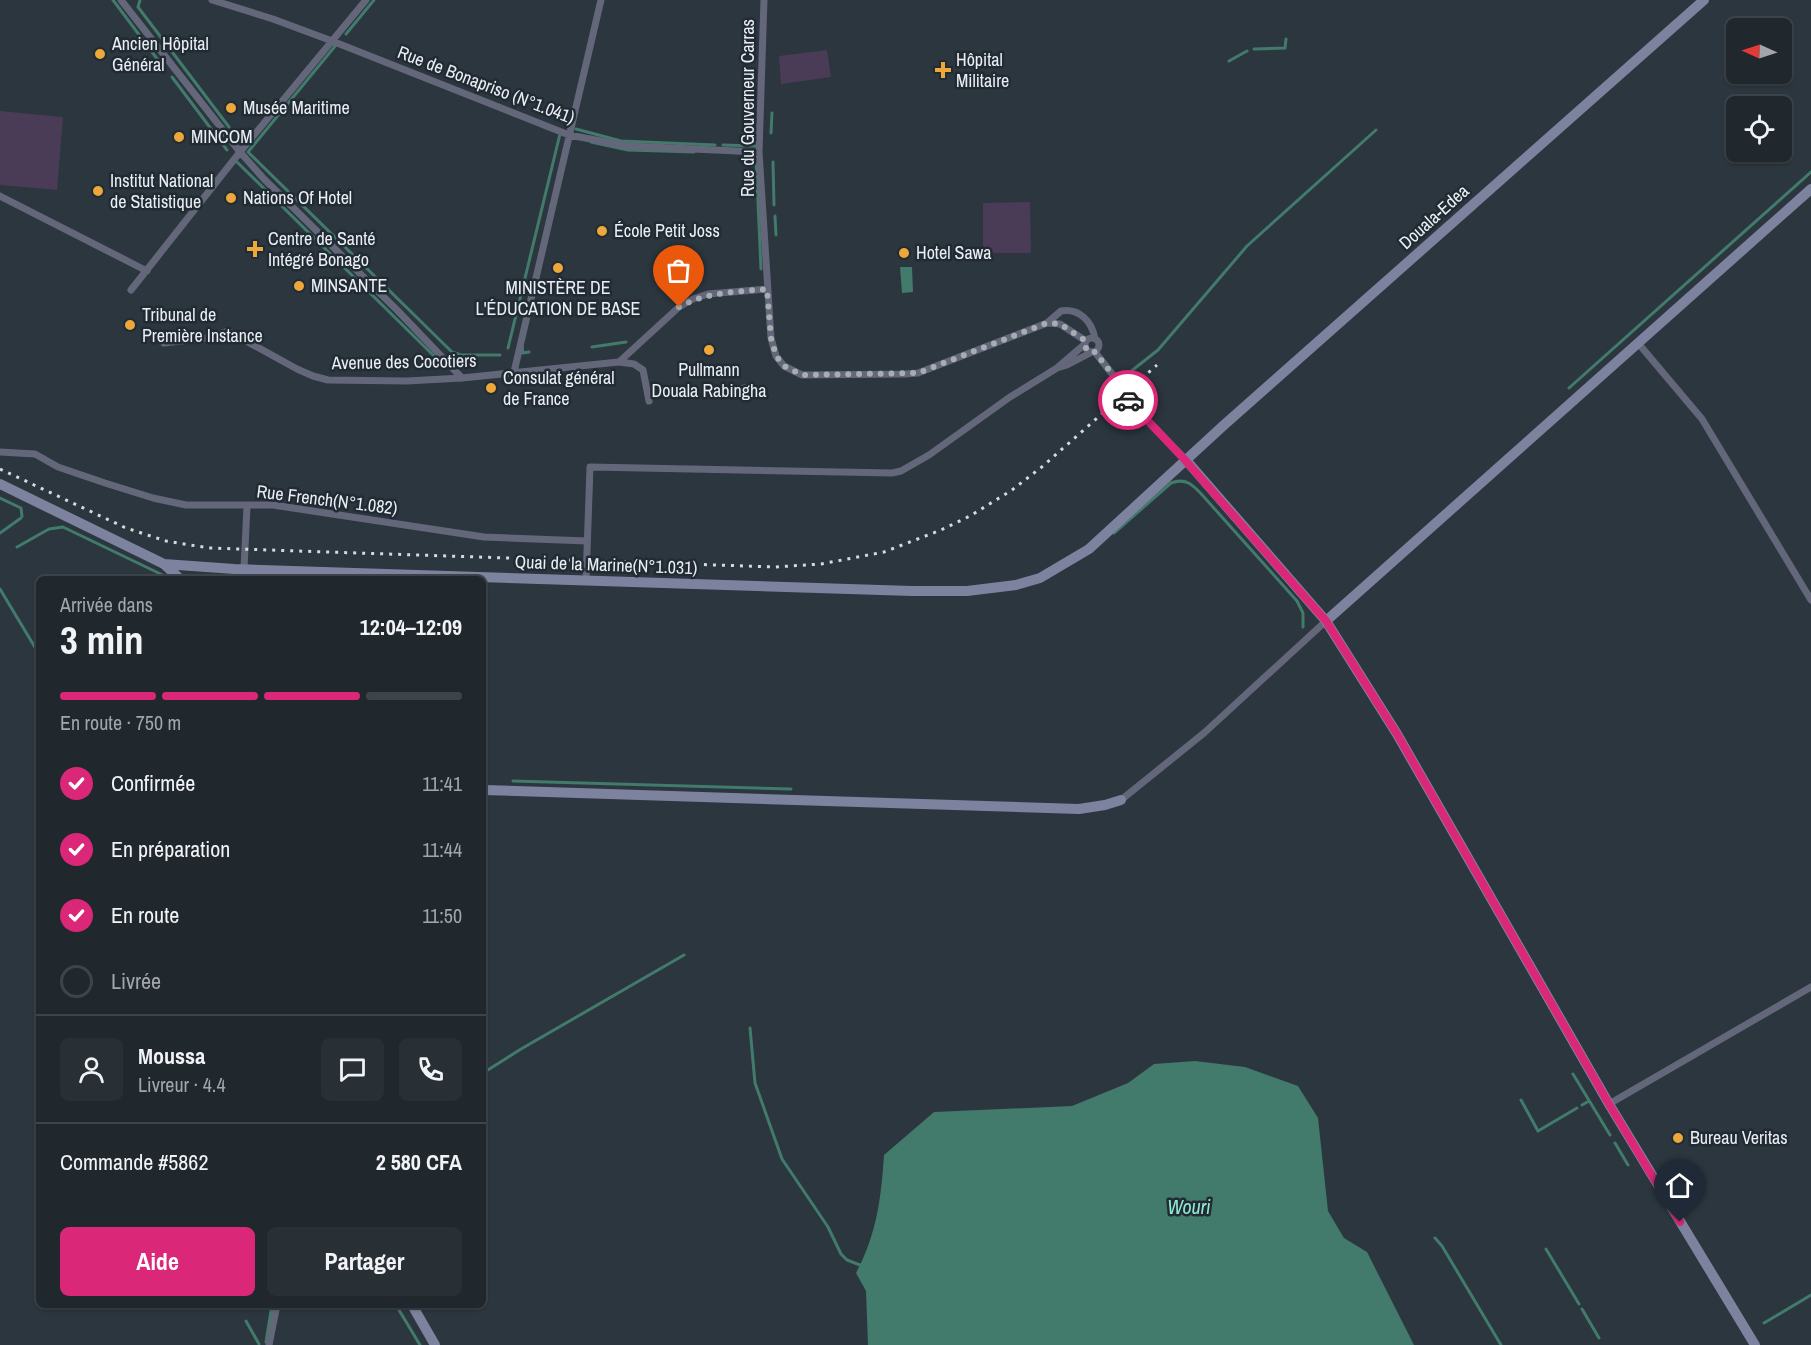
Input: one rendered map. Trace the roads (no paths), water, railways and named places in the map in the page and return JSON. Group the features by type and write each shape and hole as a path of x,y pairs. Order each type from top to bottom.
{"main road":[{"name":"Douala-Edea","path":"1185,460 1704,0"},
{"path":"1326,621 1811,189"},
{"name":"Quai de la Marine(N°1.031)","path":"486,577 912,591 967,591 1016,585 1040,578 1089,549 1185,460"},
{"path":"1185,460 1326,621 1397,734 1609,1104 1755,1345"},
{"name":"Quai de la Marine(N°1.031)","path":"0,484 164,564 262,574 345,572 466,576"},
{"path":"164,564 177,576"},
{"path":"334,576 345,572"},
{"path":"486,790 1079,809 1121,800"},
{"path":"414,1308 435,1345"}],"street":[{"path":"121,0 240,152 462,378"},
{"name":"Rue de Bonapriso (N°1.041)","path":"212,0 332,41 569,135 628,146 759,152"},
{"path":"131,290 240,152 366,0"},
{"path":"514,372 601,0"},
{"name":"Rue du Gouverneur Carras","path":"764,0 759,152 771,338 776,356 784,366 802,375 918,373 1047,323 1061,311 1072,310 1089,321 1095,339"},
{"path":"0,196 147,271"},
{"path":"619,362 679,307 693,299 708,294 767,289"},
{"path":"1047,323 1060,324 1086,342"},
{"name":"Avenue des Cocotiers","path":"164,344 206,338 228,331 313,376 328,380 396,381 462,378 610,365 619,362"},
{"path":"586,580 590,467 892,473 901,471 929,455 1010,397 1057,368 1086,342 1095,339 1099,347 1093,352 1057,368"},
{"path":"1086,342 1086,350 1093,352 1116,379 1128,400 1185,460"},
{"path":"1638,343 1702,419 1811,600"},
{"path":"619,362 634,364 644,370 649,401"},
{"name":"Rue French(N°1.082)","path":"0,452 35,454 58,467 153,498 186,505 273,505 484,537 587,541"},
{"path":"236,572 247,506"},
{"path":"1121,800 1199,737 1326,621"},
{"path":"1609,1104 1811,987"},
{"path":"268,1345 276,1308"}],"water":[{"path":"900,267 912,267 913,292 902,293"},
{"path":"750,383 752,392 727,398 725,389"},
{"name":"Wouri","path":"1195,1061 1245,1067 1298,1086 1318,1118 1328,1211 1344,1238 1367,1252 1414,1345 868,1345 866,1291 856,1273 869,1244 877,1216 884,1155 934,1112 1072,1106 1128,1083 1154,1064"}],"waterway":[{"path":"113,0 158,60"},
{"path":"140,0 138,7 229,127"},
{"path":"346,34 374,0"},
{"path":"1254,49 1285,48 1286,39"},
{"path":"336,45 248,152 452,352 461,355 500,355"},
{"path":"1229,61 1247,51"},
{"path":"172,77 227,150"},
{"path":"771,133 772,113"},
{"path":"576,129 621,141 715,145"},
{"path":"1125,376 1158,350 1247,246 1376,130"},
{"path":"508,348 560,134"},
{"path":"591,142 628,150 694,152"},
{"path":"723,145 755,146"},
{"path":"752,155 756,158 761,269"},
{"path":"236,161 434,356"},
{"path":"773,162 774,205"},
{"path":"1569,388 1811,172"},
{"path":"775,216 776,235"},
{"path":"592,347 626,342"},
{"path":"522,346 523,353 529,352"},
{"path":"1114,533 1171,483 1186,482 1200,493 1297,601 1303,613 1303,627"},
{"path":"0,498 21,508 22,516"},
{"path":"0,533 21,518"},
{"path":"17,547 49,529 63,527 165,576"},
{"path":"0,589 36,649"},
{"path":"513,781 791,789"},
{"path":"486,1071 684,955"},
{"path":"750,1028 755,1083 782,1159 828,1227 841,1254 847,1260 860,1265"},
{"path":"1573,1074 1610,1135"},
{"path":"1521,1100 1538,1131 1577,1108"},
{"path":"1582,1105 1589,1101"},
{"path":"1615,1143 1628,1165"},
{"path":"1435,1238 1501,1345"},
{"path":"1546,1249 1579,1304"},
{"path":"1764,1323 1811,1295"},
{"path":"266,1342 272,1308"},
{"path":"398,1308 420,1345"},
{"path":"1582,1309 1599,1338"},
{"path":"246,1321 259,1344"}],"railway":[{"path":"0,469 126,528 166,541 209,548 775,567 821,564 884,552 970,516 1012,490 1043,466 1157,365"}],"place":[{"name":"Ancien Hôpital Général","path":"100,54"},
{"name":"Hôpital Militaire","path":"943,70"},
{"name":"Musée Maritime","path":"231,108"},
{"name":"MINCOM","path":"179,137"},
{"name":"Institut National de Statistique","path":"98,191"},
{"name":"Nations Of Hotel","path":"231,198"},
{"name":"École Petit Joss","path":"602,231"},
{"name":"Centre de Santé Intégré Bonago","path":"255,249"},
{"name":"Hotel Sawa","path":"904,253"},
{"name":"MINISTÈRE DE L'ÉDUCATION DE BASE","path":"558,268"},
{"name":"MINSANTE","path":"299,286"},
{"name":"Tribunal de Première Instance","path":"130,325"},
{"name":"Pullmann Douala Rabingha","path":"709,350"},
{"name":"Consulat général de France","path":"491,388"},
{"name":"Bureau Veritas","path":"1678,1138"}]}
